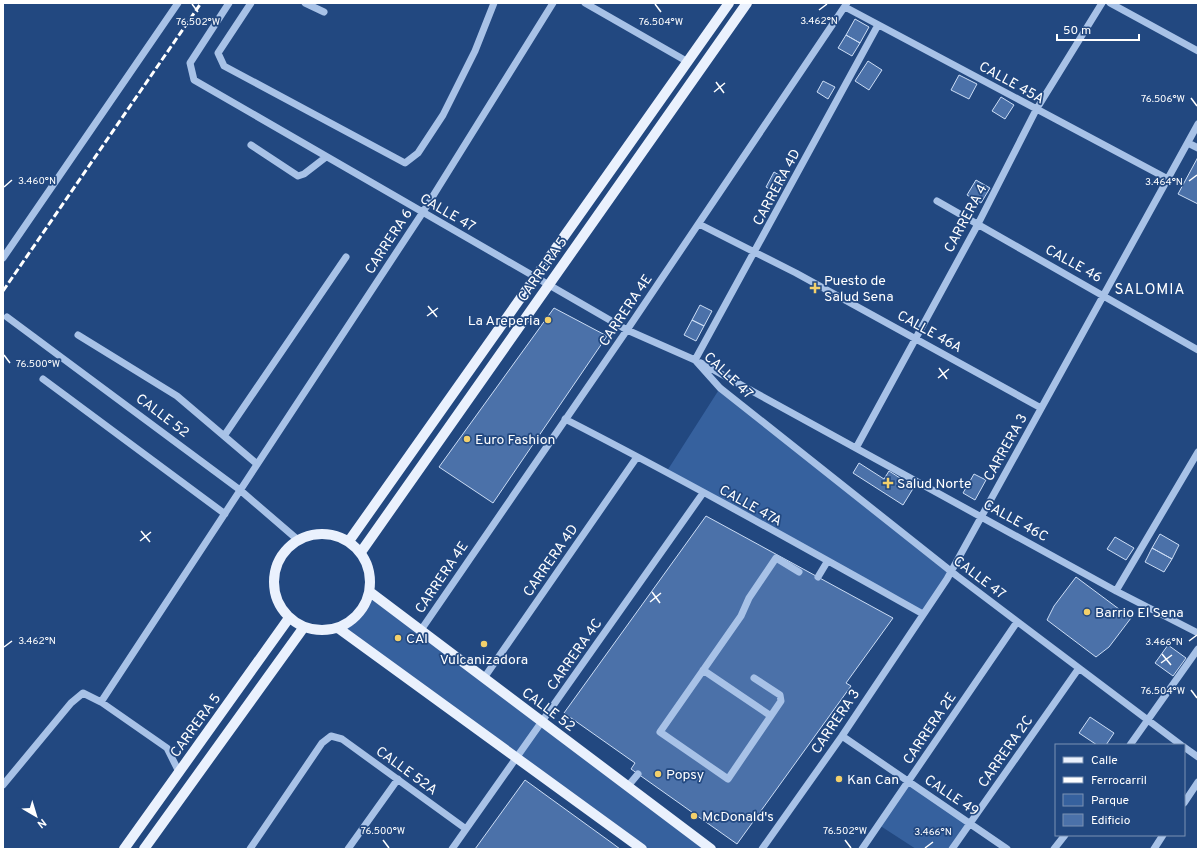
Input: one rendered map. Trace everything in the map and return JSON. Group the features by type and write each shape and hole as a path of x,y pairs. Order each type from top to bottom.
{"main road":[{"name":"CARRERA 5","path":"349,541 729,3"},
{"name":"CARRERA 5","path":"360,552 747,3"},
{"path":"318,534 334,535 349,541 360,552 370,571 370,592 366,604 359,614 338,628 315,630 304,627 289,618 278,602 275,592 275,572 283,554 298,540 318,534"},
{"name":"CALLE 52","path":"370,592 712,849"},
{"name":"CARRERA 5","path":"124,849 289,618"},
{"path":"144,849 304,627"},
{"path":"338,628 642,849"},
{"path":"179,772 192,781"}],"street":[{"path":"3,258 178,3"},
{"name":"CALLE 47","path":"229,3 190,63 194,80 627,330 695,360 720,388 951,572 1180,744"},
{"path":"251,3 218,53 224,66 405,163 418,153 443,115 476,51 494,3"},
{"path":"305,3 324,12"},
{"name":"CARRERA 6","path":"101,702 423,212 553,3"},
{"path":"585,3 688,62"},
{"name":"CARRERA 4","path":"856,448 978,224 1036,110 1102,3"},
{"path":"1110,3 1124,6 1198,51"},
{"name":"CALLE 45A","path":"846,5 878,25 1168,179"},
{"name":"CARRERA 4E","path":"421,630 627,330 846,5"},
{"name":"CARRERA 4D","path":"695,360 756,252 878,25"},
{"name":"CARRERA 3","path":"762,849 842,736 951,572 1198,124"},
{"path":"1188,143 1198,148"},
{"path":"250,145 298,176 304,174 326,157"},
{"name":"CALLE 46","path":"937,201 1198,350"},
{"name":"CALLE 46A","path":"699,224 756,252 916,338 1041,408"},
{"path":"224,436 346,257"},
{"name":"CALLE 52","path":"7,317 240,490 298,540"},
{"path":"78,335 177,396 257,464"},
{"name":"CALLE 46C","path":"695,360 982,516 1116,591 1198,633"},
{"path":"43,379 225,514"},
{"name":"CALLE 47A","path":"565,419 667,471 703,494 923,614"},
{"path":"1116,591 1198,452"},
{"name":"CARRERA 4D","path":"484,678 638,457"},
{"name":"CARRERA 4C","path":"452,849 703,494"},
{"path":"754,678 782,698 728,779 660,732 741,616 749,598 776,558 799,572"},
{"path":"818,577 827,562"},
{"name":"CARRERA 2E","path":"862,849 1017,622"},
{"path":"1131,744 1198,649"},
{"name":"CARRERA 2C","path":"952,849 1079,668"},
{"path":"703,670 771,716"},
{"path":"3,785 77,696 83,693 101,702 167,748 179,772"},
{"name":"CALLE 52A","path":"250,849 322,743 331,736 342,739 466,829"},
{"name":"CALLE 49","path":"842,736 1007,849"},
{"path":"1185,748 1198,758"},
{"path":"628,786 638,774"},
{"path":"348,849 398,779"},
{"path":"1185,802 1198,782"},
{"path":"1054,849 1064,836"},
{"path":"1154,849 1162,836"}],"green space":[{"path":"720,388 951,572 923,614 667,471"},
{"path":"370,592 711,849 642,849 338,628 349,621 362,609"},
{"path":"909,781 969,823 952,849 916,849 879,825"}],"building":[{"path":"855,19 869,27 860,43 846,35"},
{"path":"846,35 860,43 852,56 838,48"},
{"path":"868,61 882,70 869,90 855,81"},
{"path":"959,75 977,84 969,99 951,90"},
{"path":"823,81 835,87 828,99 817,92"},
{"path":"1001,97 1014,105 1005,119 992,111"},
{"path":"1198,157 1198,204 1178,194"},
{"path":"774,172 786,179 778,194 766,187"},
{"path":"976,180 990,188 981,203 967,195"},
{"path":"700,305 712,311 704,326 692,320"},
{"path":"554,308 607,336 493,503 439,467"},
{"path":"692,320 704,326 696,341 684,335"},
{"name":"Salud Norte","path":"859,463 884,479 889,471 914,487 903,505 853,473"},
{"path":"974,474 986,480 975,500 963,493"},
{"path":"706,516 893,618 846,683 851,686 737,844 631,769 635,763 564,713"},
{"path":"1160,534 1179,545 1172,559 1152,548"},
{"path":"1115,537 1134,548 1126,560 1107,549"},
{"path":"1152,548 1172,559 1164,572 1145,562"},
{"name":"Barrio El Sena","path":"1076,577 1131,618 1109,647 1096,657 1047,620 1054,606"},
{"path":"1168,645 1186,658 1173,676 1155,663"},
{"path":"1090,717 1114,733 1107,744 1096,744 1079,733"},
{"path":"525,780 612,843 620,849 475,849"}],"railway":[{"path":"3,291 201,3"}],"place":[{"name":"Puesto de Salud Sena","path":"815,288"},
{"name":"La Areperia","path":"548,320"},
{"name":"Euro Fashion","path":"467,439"},
{"name":"Salud Norte","path":"888,483"},
{"name":"Barrio El Sena","path":"1087,612"},
{"name":"CAI","path":"398,638"},
{"name":"Vulcanizadora","path":"484,644"},
{"name":"Popsy","path":"658,774"},
{"name":"Kan Can","path":"839,779"},
{"name":"McDonald's","path":"694,816"}],"district":[{"name":"SALOMIA","path":"1150,289"}]}
